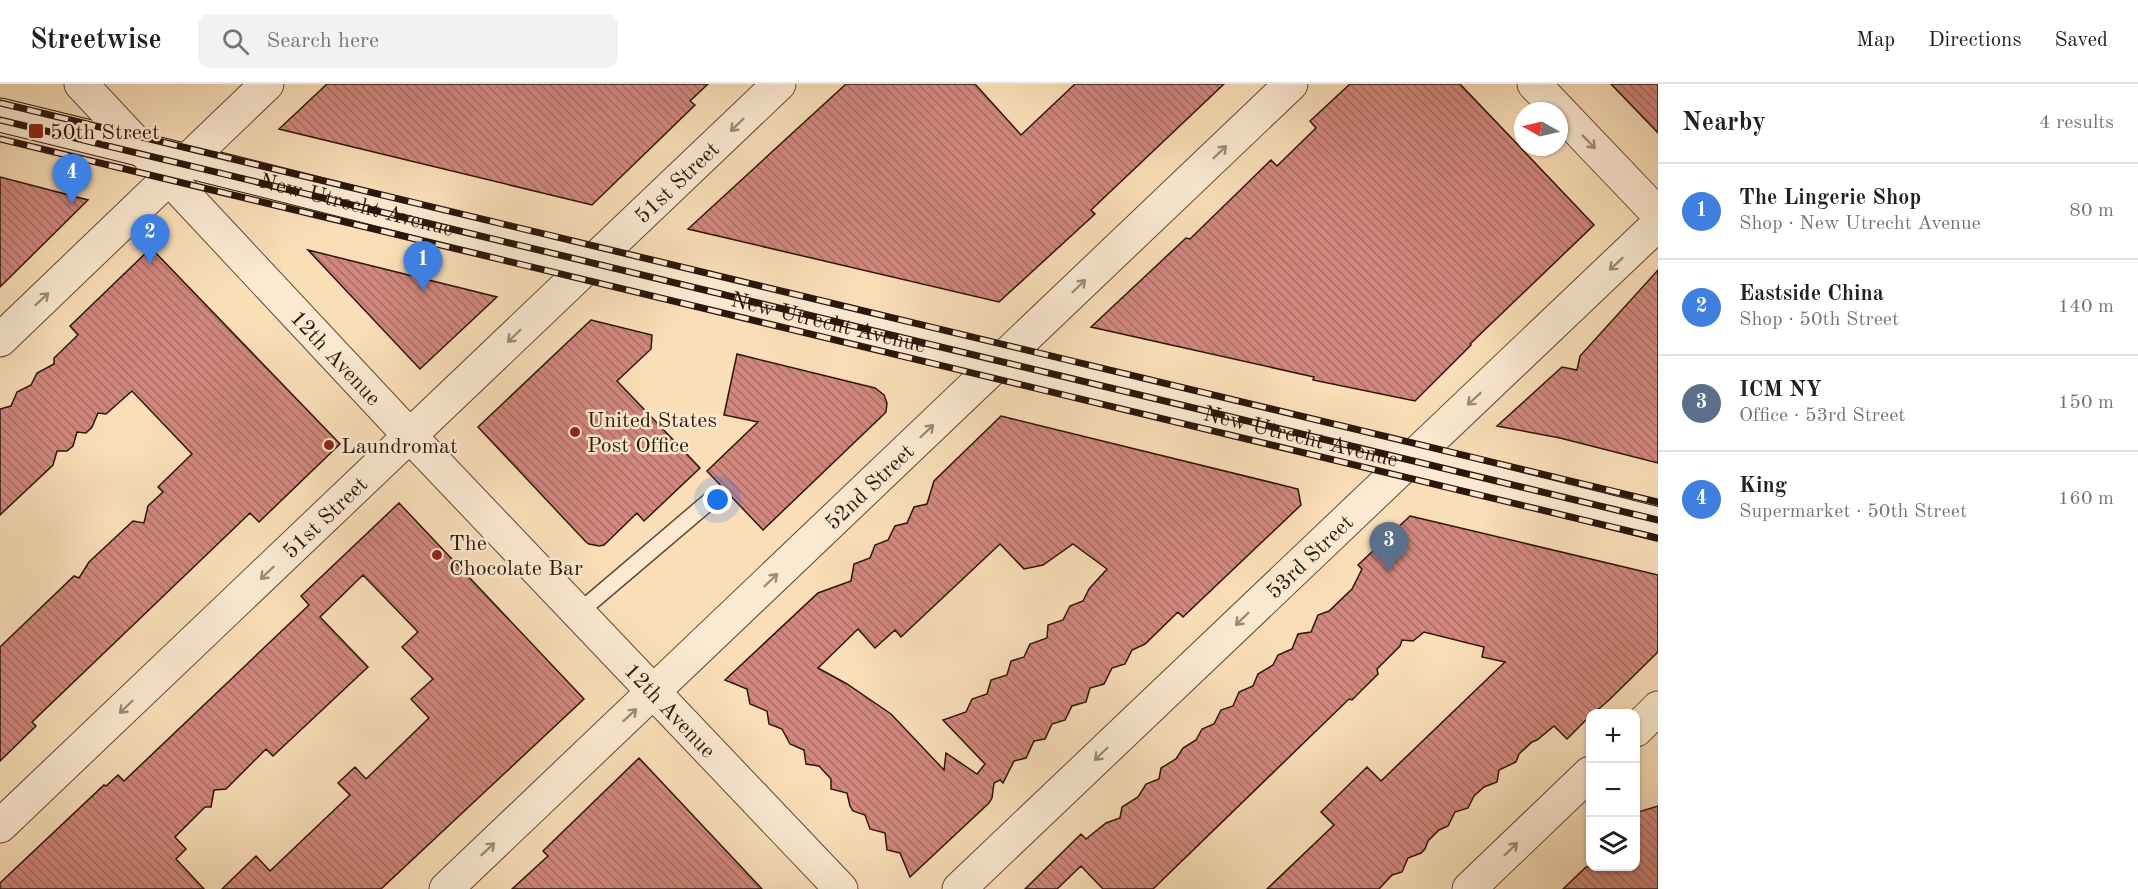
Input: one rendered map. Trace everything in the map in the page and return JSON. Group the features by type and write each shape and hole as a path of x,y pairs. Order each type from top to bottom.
{"street":[{"path":"81,84 141,149"},
{"path":"0,340 267,84"},
{"name":"51st Street","path":"0,826 780,84"},
{"name":"52nd Street","path":"446,889 1291,84"},
{"path":"1534,84 1658,214"},
{"name":"New Utrecht Avenue","path":"0,115 141,149 177,169 593,263 1658,524"},
{"name":"12th Avenue","path":"177,169 410,436 841,889"},
{"name":"53rd Street","path":"959,889 1658,224"},
{"path":"1640,725 1658,708"},
{"path":"1469,889 1586,777"}],"lane":[{"path":"578,613 711,500"}],"building":[{"path":"327,84 708,84 690,101 695,105 592,205 279,129"},
{"path":"846,84 975,84 1021,135 1075,84 1224,84 1091,210 1095,214 999,302 688,229"},
{"path":"1350,84 1460,84 1514,141 1514,156 1528,156 1594,225 1470,344 1415,401 1313,380 1314,377 1091,327 1186,238 1190,239 1271,160 1277,166 1316,128 1310,121"},
{"path":"1611,84 1658,84 1658,133"},
{"path":"0,177 88,200 0,287"},
{"path":"151,248 340,444 259,522 250,513 32,722 36,726 0,761 0,647 74,576 79,578 89,562 133,521 144,523 148,506 163,492 158,487 192,454 132,391 106,414 98,413 92,427 86,433 77,432 73,446 67,451 57,451 53,465 0,515 0,409 11,406 17,392 31,385 37,373 54,364 54,358 78,335 70,326"},
{"path":"308,250 497,297 420,369"},
{"path":"1658,270 1658,463 1560,438 1497,426 1562,367 1577,370 1580,356"},
{"name":"United States Post Office","path":"591,320 652,335 651,349 617,381 700,468 644,521 637,513 604,545 599,546 586,542 478,427"},
{"path":"737,354 875,388 884,395 887,403 886,412 763,530 707,471 758,422 724,415"},
{"path":"1001,416 1298,489 1301,505 1183,617 1178,612 1145,644 1132,650 1125,664 1112,668 1104,684 1090,688 1086,702 1072,706 1065,720 1052,724 1045,739 1034,741 1026,758 1014,761 1003,783 1000,780 994,783 989,803 910,877 900,853 887,850 885,833 870,829 865,815 853,811 847,793 831,789 831,779 819,766 806,764 804,750 790,744 782,729 769,724 767,711 750,704 747,689 725,680 818,593 851,581 854,564 870,558 875,545 888,540 895,526 907,523 914,507 927,504 934,481","holes":["1000,544 1024,569 1043,565 1073,544 1107,569 1089,589 1083,601 1070,606 1063,620 1048,625 1047,638 1030,644 1024,657 1011,661 1007,675 991,680 987,694 972,699 966,712 943,720 985,764 977,774 946,753 944,770 891,714 847,684 818,668 858,629 875,648 895,630 901,637"]},
{"path":"399,503 584,699 381,889 222,889 256,856 270,871 350,795 338,783 355,767 366,779 429,718 411,699 433,679 402,647 418,632 363,575 320,617 368,667 273,756 266,749 226,789 214,790 211,807 205,807 175,837 186,849 176,859 204,889 0,889 0,883 104,785 106,786 118,775 124,781 309,605 301,596"},
{"path":"1410,516 1658,575 1658,652 1599,709 1586,709 1586,720 1567,739 1554,726 1519,754 1516,762 1499,770 1497,782 1484,787 1474,796 1468,808 1455,812 1448,826 1439,830 1428,841 1421,853 1408,858 1402,872 1392,875 1379,889 1267,889 1334,825 1321,812 1367,767 1381,781 1505,662 1482,657 1484,647 1424,632 1413,641 1402,640 1400,646 1377,669 1378,674 1352,700 1349,699 1153,889 1103,889 1081,866 1057,889 1025,889 1081,834 1086,839 1106,823 1120,818 1122,807 1138,797 1146,784 1159,779 1161,768 1176,759 1183,748 1196,740 1202,729 1214,724 1221,710 1233,706 1239,692 1253,686 1258,674 1273,665 1278,655 1292,649 1298,634 1311,632 1318,615 1329,611 1352,589 1362,569 1358,565"},
{"path":"639,758 762,889 512,889 548,856 543,851"},
{"path":"1658,806 1658,889 1563,889 1586,867 1586,871 1640,871 1640,811"}],"railway":[{"path":"0,103 1658,502"},
{"path":"0,120 1658,520"},
{"path":"0,139 1658,538"}],"place":[{"name":"50th Street","path":"36,131"},
{"name":"King","path":"72,204"},
{"name":"Eastside China","path":"150,264"},
{"name":"The Lingerie Shop","path":"423,291"},
{"name":"United States Post Office","path":"575,432"},
{"name":"Laundromat","path":"329,445"},
{"name":"The Chocolate Bar","path":"437,555"},
{"name":"ICM NY","path":"1389,572"}]}
